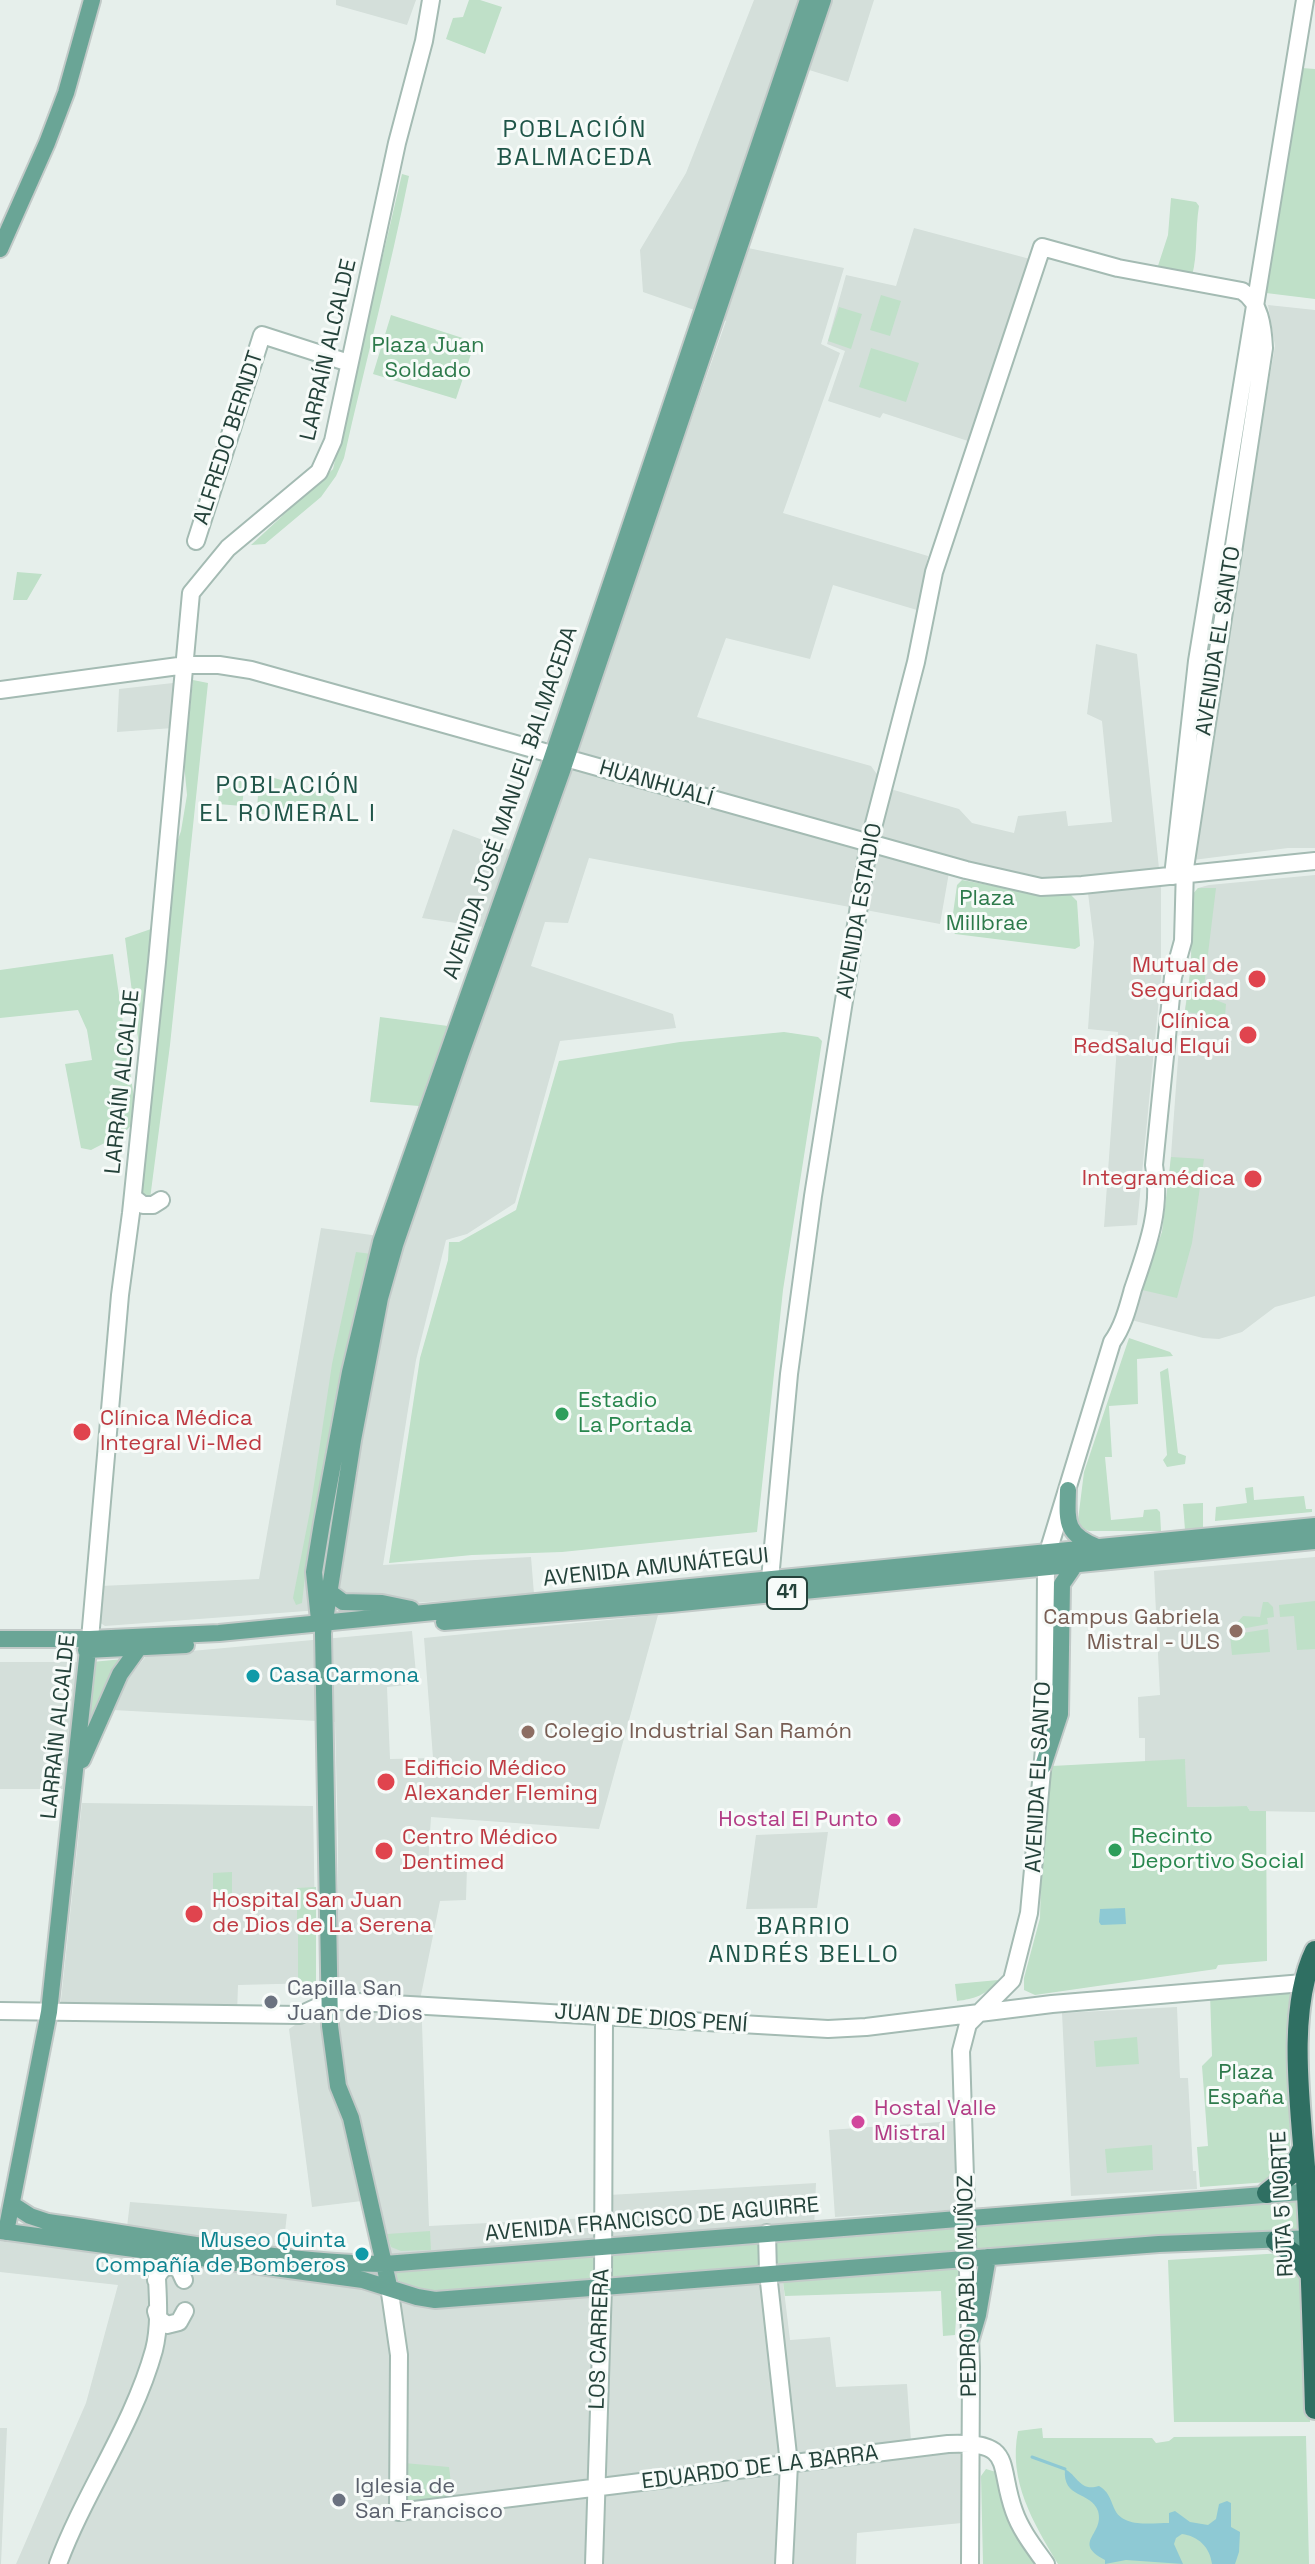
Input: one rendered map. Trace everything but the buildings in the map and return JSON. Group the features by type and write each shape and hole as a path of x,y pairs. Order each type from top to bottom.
{"highway":[{"name":"RUTA 5 NORTE","path":"1315,1951 1303,1983 1297,2034 1304,2142 1311,2191 1310,2274 1315,2409"},
{"path":"1267,2193 1291,2174 1304,2142"},
{"path":"1276,2241 1298,2257 1310,2274"}],"main road":[{"path":"0,249 66,93 92,0"},
{"name":"LARRAÍN ALCALDE","path":"4,2216 49,2012 77,1772 120,1295 133,1197 191,593 228,548 319,472 333,441 431,0"},
{"name":"AVENIDA JOSÉ MANUEL BALMACEDA","path":"389,2286 351,2118 336,2077 330,2001 321,1589 380,1298 395,1245 560,756 808,0"},
{"name":"AVENIDA JOSÉ MANUEL BALMACEDA","path":"560,756 823,0"},
{"name":"AVENIDA EL SANTO","path":"1012,1980 1033,1889 1034,1838 1045,1738 1047,1560 1112,1342 1126,1312 1152,1234 1156,1191 1154,1165 1173,977 1183,941 1179,875 1197,661 1305,0"},
{"name":"AVENIDA ESTADIO","path":"769,1587 789,1374 813,1196 869,843 916,662 934,572 1042,247 1118,268 1242,291 1252,297 1256,305"},
{"name":"AVENIDA EL SANTO","path":"1179,875 1264,348 1256,305"},
{"name":"ALFREDO BERNDT","path":"196,541 262,335 349,363"},
{"path":"1197,661 1217,648"},
{"name":"HUANHUALÍ","path":"0,690 186,665 219,665 251,670 992,877 1041,887 1315,861"},
{"path":"133,1197 143,1205 153,1205 161,1200"},
{"path":"1068,1490 1067,1517 1070,1527 1081,1540 1099,1547"},
{"name":"AVENIDA AMUNÁTEGUI","path":"0,1648 323,1626 769,1587 1047,1560 1099,1547 1315,1526"},
{"name":"AVENIDA AMUNÁTEGUI","path":"1047,1560 1075,1565 1315,1541"},
{"path":"1043,1766 1060,1714 1062,1584 1075,1565"},
{"name":"AVENIDA AMUNÁTEGUI","path":"0,1639 138,1649 433,1612 769,1587"},
{"path":"289,1626 304,1615 321,1589 343,1602 382,1603 433,1612"},
{"path":"77,1772 120,1674 138,1649"},
{"path":"977,2013 1012,1980 1019,2000 1031,2006"},
{"name":"JUAN DE DIOS PENÍ","path":"0,2011 300,2015 330,2001 828,2029 1031,2006 1303,1983"},
{"name":"PEDRO PABLO MUÑOZ","path":"970,2564 969,2258 961,2051 968,2024 977,2013"},
{"path":"949,2016 961,2051"},
{"name":"LOS CARRERA","path":"594,2564 603,2286 604,2017"},
{"name":"AVENIDA FRANCISCO DE AGUIRRE","path":"4,2216 30,2216 48,2222 290,2256 385,2264 1311,2191"},
{"path":"4,2216 156,2251 363,2280 417,2297 453,2300 969,2258 1167,2244 1312,2238"},
{"path":"767,2233 768,2273 789,2464 784,2564"},
{"path":"156,2251 172,2241 184,2254"},
{"path":"58,2564 133,2404 155,2347 156,2251"},
{"path":"970,2342 988,2257"},
{"path":"156,2280 167,2266 179,2269 184,2280"},
{"name":"EDUARDO DE LA BARRA","path":"389,2286 399,2355 398,2512 948,2444 970,2444"},
{"path":"156,2311 162,2322 174,2325 183,2318 185,2311"},
{"path":"970,2444 989,2449 1002,2459 1017,2517 1046,2564"}],"shaded area":[{"path":"336,0 416,0 407,25 336,5"},
{"path":"754,0 874,0 848,82 780,61 724,243 844,268 821,344 840,353 783,513 928,556 917,610 833,585 810,659 726,638 697,717 871,766 887,788 959,809 972,823 1014,833 1018,816 1066,811 1068,826 1112,822 1102,721 1087,714 1096,644 1137,654 1161,888 1161,978 1137,1225 1104,1227 1118,1032 1088,1029 1094,942 1086,877 1037,883 951,861 940,924 589,858 568,923 545,922 531,966 673,1014 676,1028 560,1041 515,1203 467,1234 446,1240 416,1360 383,1565 531,1557 534,1594 105,1626 99,1622 100,1586 259,1579 321,1228 379,1236 483,927 422,918 453,829 537,860 726,321 643,292 640,250 686,173"},
{"path":"914,228 1030,259 971,442 883,413 880,418 828,401 845,351 827,344 846,275 896,286"},
{"path":"1268,305 1315,310 1315,848 1288,848 1193,860 1228,621 1275,346"},
{"path":"173,683 177,688 173,728 117,732 119,689"},
{"path":"1315,875 1315,1296 1275,1307 1242,1332 1219,1339 1131,1320 1162,1232 1178,1059 1191,966 1192,895 1198,888 1209,885"},
{"name":"Campus Gabriela Mistral - ULS","path":"1315,1557 1315,1812 1250,1811 1247,1806 1186,1807 1185,1760 1145,1762 1145,1738 1139,1738 1138,1697 1160,1695 1154,1571"},
{"path":"658,1615 599,1829 431,1817 428,1865 467,1867 466,1900 440,1901 421,1995 429,2226 608,2217 609,2195 816,2183 814,2229 385,2256 392,2291 650,2290 783,2282 790,2340 830,2337 836,2387 907,2384 912,2456 962,2450 962,2523 857,2533 856,2564 16,2564 86,2403 118,2285 0,2272 0,2236 124,2252 130,2202 287,2214 283,2250 375,2258 362,2201 312,2207 289,2029 337,1997 335,1722 113,1710 130,1676 147,1655 412,1631 417,1684 387,1687 390,1759 433,1758 424,1638"},
{"path":"0,1662 80,1662 67,1789 0,1789"},
{"name":"Hospital San Juan de Dios de La Serena","path":"82,1803 313,1806 316,1983 238,1985 237,2014 60,2009"},
{"path":"828,1832 817,1908 746,1909 756,1835"},
{"path":"1177,2007 1180,2078 1188,2078 1193,2171 1196,2171 1197,2189 1071,2196 1062,2013"},
{"path":"954,2121 960,2209 835,2217 829,2130"},
{"path":"0,2428 7,2428 1,2564 0,2564"}],"green space":[{"path":"469,0 502,7 485,54 446,39 453,18 463,17"},
{"path":"1302,68 1315,69 1315,299 1266,293"},
{"path":"402,174 409,176 344,458 321,497 265,544 251,545 333,469"},
{"path":"1171,198 1196,202 1199,206 1192,276 1156,272 1168,235"},
{"path":"881,295 901,301 890,336 870,330"},
{"path":"839,307 862,314 851,349 828,341"},
{"name":"Plaza Juan Soldado","path":"391,315 475,342 456,399 373,374"},
{"path":"871,348 919,363 906,402 859,387"},
{"path":"17,572 42,574 27,600 13,600"},
{"path":"193,680 208,683 170,1045 150,1199 140,1198 174,851 187,795 184,763"},
{"path":"268,776 333,796 335,800 329,820 261,814 257,809 259,781"},
{"path":"220,778 245,781 242,806 218,804"},
{"name":"Plaza Millbrae","path":"962,880 1043,895 1070,894 1077,901 1080,946 1075,949 955,934 951,928 957,885"},
{"path":"1198,888 1216,888 1203,995 1226,1004 1225,1017 1185,1012 1191,966 1192,895"},
{"path":"151,929 141,1061 125,938"},
{"path":"113,954 137,1119 124,1133 91,1150 81,1148 65,1064 92,1060 87,1030 78,1010 0,1018 0,970"},
{"path":"380,1017 448,1026 419,1106 370,1102"},
{"name":"Estadio La Portada","path":"784,1032 818,1037 822,1041 783,1290 757,1532 562,1552 472,1555 389,1563 420,1358 448,1260 449,1242 459,1242 516,1210 559,1061 680,1042"},
{"path":"1171,1157 1204,1159 1192,1243 1177,1298 1142,1290 1162,1232"},
{"path":"356,1252 372,1254 307,1559 302,1603 296,1605 293,1598 310,1511 332,1364"},
{"path":"1129,1338 1170,1352 1173,1356 1137,1359 1138,1404 1109,1406 1112,1457 1105,1457 1111,1520 1143,1517 1144,1510 1157,1509 1160,1512 1161,1531 1089,1531 1082,1528 1078,1520 1084,1472"},
{"path":"1168,1368 1178,1453 1186,1456 1185,1464 1167,1467 1163,1460 1167,1455 1160,1372"},
{"path":"1253,1487 1254,1500 1304,1496 1306,1509 1312,1509 1312,1512 1215,1521 1216,1507 1247,1503 1245,1488"},
{"path":"1203,1503 1203,1529 1185,1530 1183,1504"},
{"path":"1315,1601 1315,1649 1297,1650 1294,1616 1280,1617 1279,1605"},
{"path":"1263,1602 1273,1607 1274,1617 1267,1618 1268,1624 1230,1631 1243,1616 1260,1617"},
{"path":"1268,1629 1270,1652 1232,1655 1230,1635"},
{"path":"134,1658 81,1757 92,1662"},
{"name":"Recinto Deportivo Social","path":"1185,1759 1187,1807 1247,1806 1250,1811 1266,1811 1267,1961 1218,1965 1216,1969 1035,1995 1024,1990 1024,1978 1040,1918 1043,1807 1052,1766"},
{"path":"232,1872 232,1895 213,1895 213,1873"},
{"path":"316,1887 316,1925 297,1924 297,1888"},
{"path":"298,1929 316,1930 316,1983 298,1984"},
{"path":"998,1980 980,1995 957,2001 955,1984"},
{"name":"Plaza España","path":"1288,1987 1293,1992 1289,2030 1290,2153 1285,2171 1268,2182 1200,2187 1197,2147 1208,2146 1202,2066 1212,2056 1210,1993"},
{"path":"1137,2037 1139,2064 1096,2067 1094,2041"},
{"path":"1152,2145 1153,2170 1107,2173 1105,2149"},
{"path":"1297,2199 1300,2230 440,2293 415,2289 391,2277 389,2267"},
{"path":"430,2231 431,2250 401,2251 391,2247 387,2234"},
{"path":"1283,2253 1303,2271 1310,2422 1174,2422 1168,2260"},
{"path":"959,2269 955,2335 943,2336 941,2291 785,2296 783,2282"},
{"path":"1042,2428 1043,2438 1152,2438 1156,2443 1174,2437 1306,2436 1309,2564 1058,2564 1032,2517 1017,2467 1018,2431"},
{"path":"404,2463 449,2467 453,2500 416,2507 406,2501"},
{"path":"986,2469 996,2472 1009,2520 1036,2564 983,2564 981,2476"}],"water":[{"path":"1125,1908 1126,1924 1101,1925 1099,1922 1100,1909"},
{"path":"1065,2469 1083,2485 1102,2488 1118,2514 1130,2522 1169,2523 1169,2513 1175,2511 1190,2522 1208,2525 1216,2519 1219,2504 1231,2503 1231,2527 1240,2532 1235,2564 1212,2564 1209,2552 1202,2543 1182,2534 1174,2544 1183,2564 1126,2560 1105,2564 1090,2543 1099,2519 1098,2511 1089,2500 1068,2485"}],"waterway":[{"path":"1032,2457 1065,2469"}],"place":[{"name":"Mutual de Seguridad","path":"1257,979"},
{"name":"Clínica RedSalud Elqui","path":"1248,1035"},
{"name":"Integramédica","path":"1253,1179"},
{"name":"Estadio La Portada","path":"562,1414"},
{"name":"Clínica Médica Integral Vi-Med","path":"82,1432"},
{"name":"Campus Gabriela Mistral - ULS","path":"1236,1631"},
{"name":"Casa Carmona","path":"253,1676"},
{"name":"Colegio Industrial San Ramón","path":"528,1732"},
{"name":"Edificio Médico Alexander Fleming","path":"386,1782"},
{"name":"Hostal El Punto","path":"894,1820"},
{"name":"Recinto Deportivo Social","path":"1115,1850"},
{"name":"Centro Médico Dentimed","path":"384,1851"},
{"name":"Hospital San Juan de Dios de La Serena","path":"194,1914"},
{"name":"Capilla San Juan de Dios","path":"271,2002"},
{"name":"Hostal Valle Mistral","path":"858,2122"},
{"name":"Museo Quinta Compañía de Bomberos","path":"362,2254"},
{"name":"Iglesia de San Francisco","path":"339,2500"}],"district":[{"name":"POBLACIÓN BALMACEDA","path":"575,144"},
{"name":"POBLACIÓN EL ROMERAL I","path":"288,800"},
{"name":"BARRIO ANDRÉS BELLO","path":"804,1941"}]}
